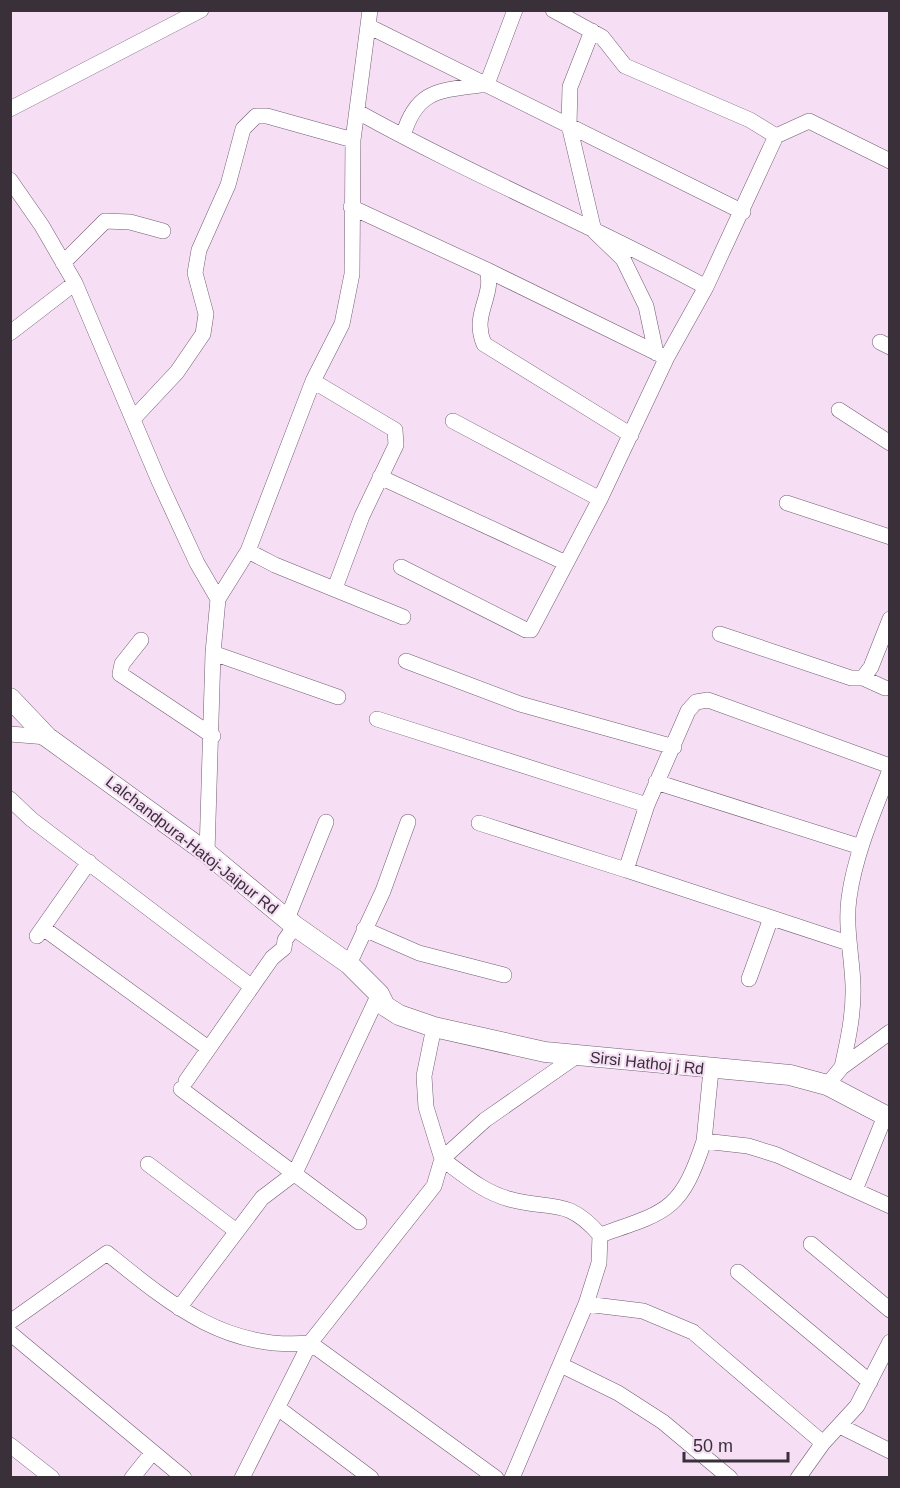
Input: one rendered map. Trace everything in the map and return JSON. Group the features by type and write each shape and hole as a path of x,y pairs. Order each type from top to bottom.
{"street":[{"path":"10,109 201,10"},
{"path":"207,853 213,736 213,653 218,599 248,551 313,381 342,324 352,274 353,140 370,27 370,10"},
{"path":"486,84 515,10"},
{"path":"553,10 602,37 625,66 750,120 776,136"},
{"path":"370,27 743,212"},
{"path":"592,31 570,87 569,125 594,231 623,259 646,306 662,355"},
{"path":"404,136 407,123 420,100 432,94 486,84"},
{"path":"358,112 594,231 653,258 706,287"},
{"path":"133,419 162,391 193,352 203,334 206,314 195,273 199,250 228,185 243,129 249,120 256,116 267,116 353,140"},
{"path":"401,567 526,630 531,630 631,435 662,355 706,287 743,212 776,136 809,121 890,161"},
{"path":"10,180 42,226 75,283 197,563 218,599"},
{"path":"351,207 662,355"},
{"path":"63,263 105,221 130,222 163,231"},
{"path":"487,270 490,280 479,316 479,332 484,344 631,435"},
{"path":"10,333 75,283"},
{"path":"313,381 395,430 396,445 362,516 335,588"},
{"path":"839,410 890,443"},
{"path":"453,421 600,499"},
{"path":"380,477 566,563"},
{"path":"787,503 890,537"},
{"path":"248,551 275,565 403,617"},
{"path":"862,678 871,667 890,619"},
{"path":"720,634 851,678 862,678 885,688"},
{"path":"141,640 122,664 120,674 213,736"},
{"path":"213,653 338,697"},
{"path":"406,661 520,704 674,747"},
{"name":"Lalchandpura-Hatoj-Jaipur Rd","path":"10,698 47,737 207,853 289,928 350,964 379,994 385,1006 399,1014"},
{"path":"626,870 656,782 674,747 688,711 696,702 708,700 890,768 861,847 849,898 848,943 853,984 851,1023 842,1067"},
{"path":"377,719 647,805"},
{"path":"10,734 47,737"},
{"path":"656,782 861,847"},
{"path":"10,799 32,819 252,987"},
{"path":"326,822 284,948 272,958 184,1085 359,1222"},
{"path":"350,964 383,891 408,822"},
{"path":"479,823 848,943"},
{"path":"89,862 40,932 208,1048"},
{"path":"748,979 771,918"},
{"path":"364,929 418,953 504,975"},
{"path":"179,1308 262,1198 295,1173 379,994"},
{"name":"Sirsi Hathoj j Rd","path":"399,1014 434,1028 544,1052 790,1076 827,1086 887,1117"},
{"path":"434,1028 424,1076 426,1107 442,1159 482,1189 510,1200 569,1209 588,1222 600,1236 599,1263 586,1304 512,1478"},
{"path":"827,1086 842,1067 890,1032"},
{"path":"242,1478 310,1343 434,1186 442,1159 484,1120 578,1055"},
{"path":"600,1236 649,1218 674,1203 692,1178 704,1141 711,1070"},
{"path":"855,1190 887,1117"},
{"path":"704,1141 748,1146 777,1155 890,1206"},
{"path":"148,1164 236,1230"},
{"path":"811,1244 890,1310"},
{"path":"10,1322 107,1253 179,1308 224,1331 252,1341 280,1346 310,1343 496,1478"},
{"path":"738,1272 870,1382"},
{"path":"586,1304 643,1311 693,1332 823,1443"},
{"path":"10,1333 184,1478"},
{"path":"798,1478 823,1443 857,1406 890,1342"},
{"path":"561,1365 618,1393 663,1422 730,1478"},
{"path":"278,1408 371,1478"},
{"path":"840,1426 890,1451"},
{"path":"10,1445 52,1478"},
{"path":"132,1478 152,1453"}]}
